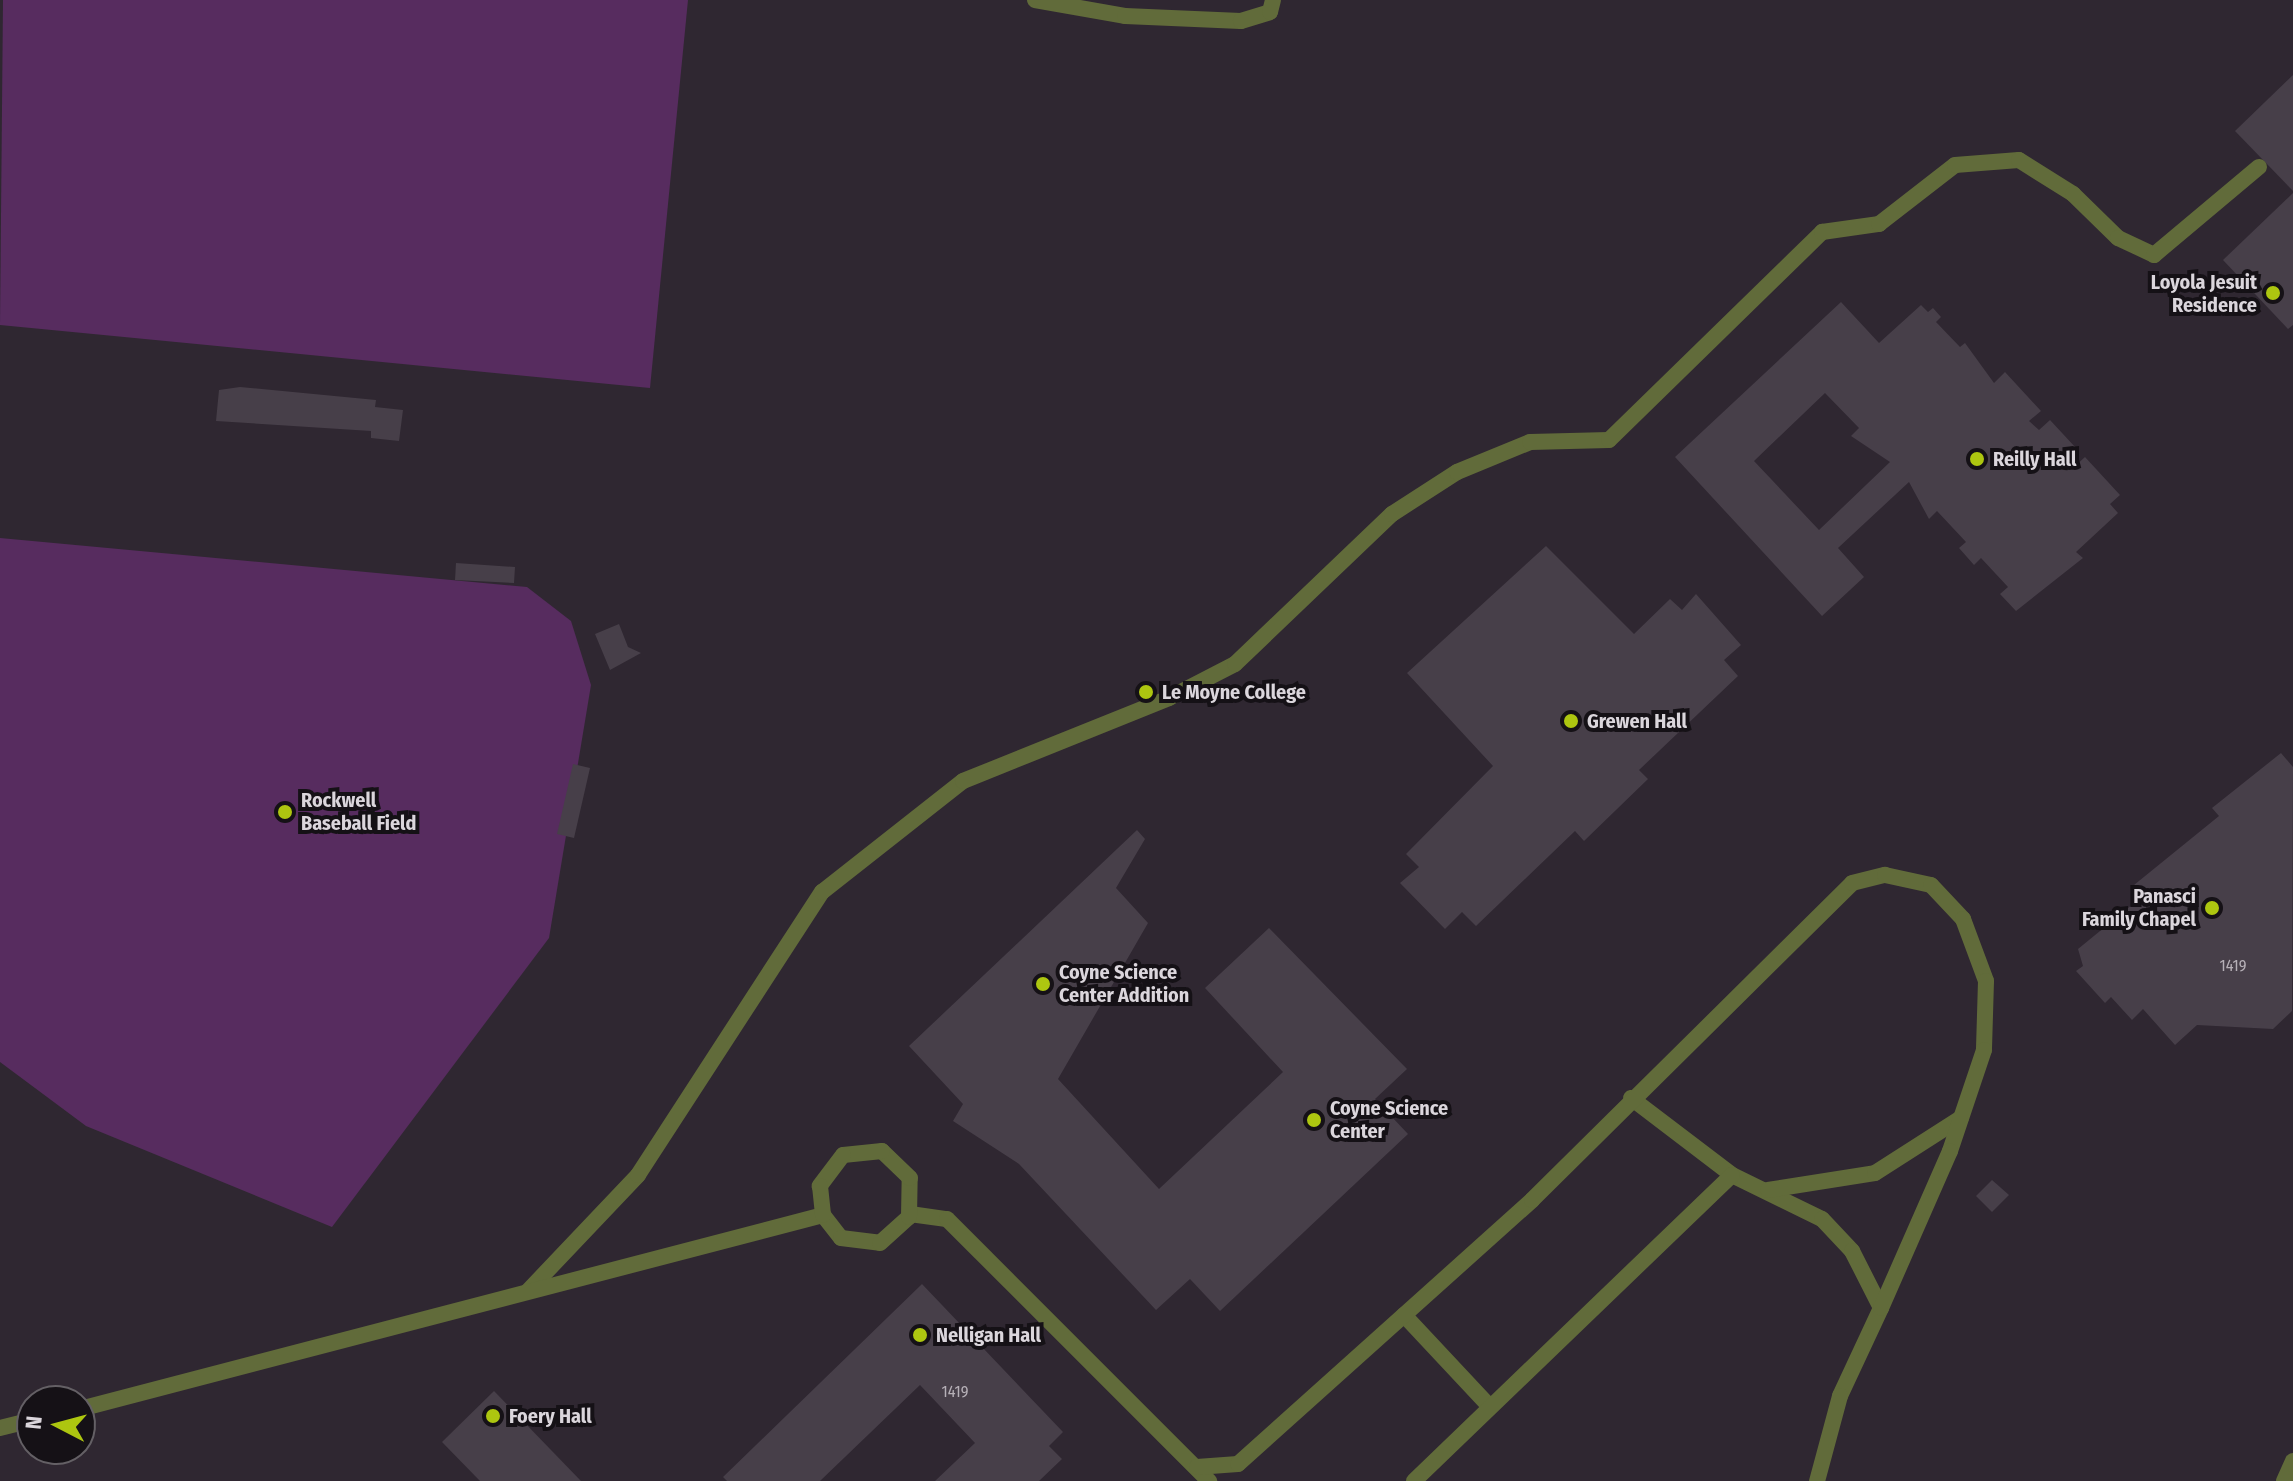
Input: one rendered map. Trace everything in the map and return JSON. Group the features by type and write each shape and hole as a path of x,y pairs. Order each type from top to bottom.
{"street":[{"path":"1035,0 1125,16 1230,21 1270,12 1273,0"},
{"path":"528,1291 638,1175 822,892 963,781 1169,698 1235,664 1392,514 1457,472 1530,442 1609,440 1822,232 1879,224 1955,165 2019,160 2073,194 2118,238 2154,255 2259,167"},
{"path":"1197,1467 1238,1464 1404,1315 1852,883 1885,875 1931,885 1963,919 1986,981 1984,1050 1961,1118 1881,1308 1840,1396 1817,1481"},
{"path":"1631,1098 1732,1175 1822,1219 1852,1251 1881,1308"},
{"path":"1768,1190 1875,1173 1961,1118"},
{"path":"862,1149 899,1162 910,1178 910,1214 897,1233 860,1244 841,1238 823,1215 820,1186 828,1168 862,1149"},
{"path":"1414,1481 1732,1175"},
{"path":"910,1214 947,1219 1209,1481"},
{"path":"96,1405 823,1215"},
{"path":"1404,1315 1490,1407"},
{"path":"2284,1481 2293,1461"}],"shaded area":[{"path":"3,0 688,0 650,388 0,325"},
{"name":"Rockwell Baseball Field","path":"0,538 527,587 571,621 591,685 549,938 332,1227 86,1126 0,1062"}],"building":[{"path":"2293,75 2293,191 2235,131"},
{"name":"Loyola Jesuit Residence","path":"2293,193 2293,325 2288,329 2223,260"},
{"name":"Reilly Hall","path":"1841,302 1879,343 1921,305 1928,312 1933,308 1941,317 1936,322 1960,347 1965,343 1994,383 2005,372 2041,411 2029,421 2039,430 2050,420 2076,448 2065,458 2074,467 2085,457 2120,495 2110,504 2118,513 2076,552 2083,558 2016,611 2000,594 2008,587 1981,558 1974,565 1959,548 1966,542 1937,511 1929,519 1909,482 1838,548 1864,577 1822,616 1675,457","holes":["1825,393 1859,428 1851,436 1890,462 1819,530 1754,461"]},
{"path":"240,387 376,400 375,407 403,410 399,441 371,438 371,431 216,421 219,390"},
{"name":"Grewen Hall","path":"1546,546 1634,634 1670,599 1682,610 1696,594 1741,645 1724,660 1738,676 1639,770 1648,779 1584,841 1575,831 1476,926 1462,912 1445,929 1400,883 1419,867 1406,854 1493,766 1407,673"},
{"path":"456,563 515,567 514,583 455,580"},
{"path":"619,624 628,647 641,653 610,670 595,634"},
{"name":"Panasci Family Chapel","path":"2281,753 2293,767 2292,1011 2273,1029 2197,1025 2175,1045 2143,1009 2132,1020 2111,997 2105,1003 2076,971 2083,966 2078,949 2144,895 2134,885 2219,816 2212,808"},
{"path":"573,764 590,768 574,838 557,834"},
{"name":"Coyne Science Center","path":"1137,830 1145,839 1116,888 1148,923 1058,1079 1159,1189 1283,1072 1205,988 1269,928 1407,1069 1375,1099 1408,1134 1220,1311 1190,1279 1156,1310 1019,1164 953,1121 963,1104 909,1046"},
{"path":"1992,1180 2009,1195 1992,1212 1976,1196"},
{"name":"Nelligan Hall","path":"922,1284 1063,1432 1049,1446 1062,1459 1039,1481 935,1481 975,1443 920,1385 820,1481 727,1481 723,1477"},
{"name":"Foery Hall","path":"494,1391 581,1481 480,1481 442,1442"}],"place":[{"name":"Loyola Jesuit Residence","path":"2273,293"},
{"name":"Reilly Hall","path":"1977,459"},
{"name":"Le Moyne College","path":"1146,692"},
{"name":"Grewen Hall","path":"1571,721"},
{"name":"Rockwell Baseball Field","path":"285,812"},
{"name":"Panasci Family Chapel","path":"2212,908"},
{"name":"Coyne Science Center Addition","path":"1043,984"},
{"name":"Coyne Science Center","path":"1314,1120"},
{"name":"Nelligan Hall","path":"920,1335"},
{"name":"Foery Hall","path":"493,1416"}]}
